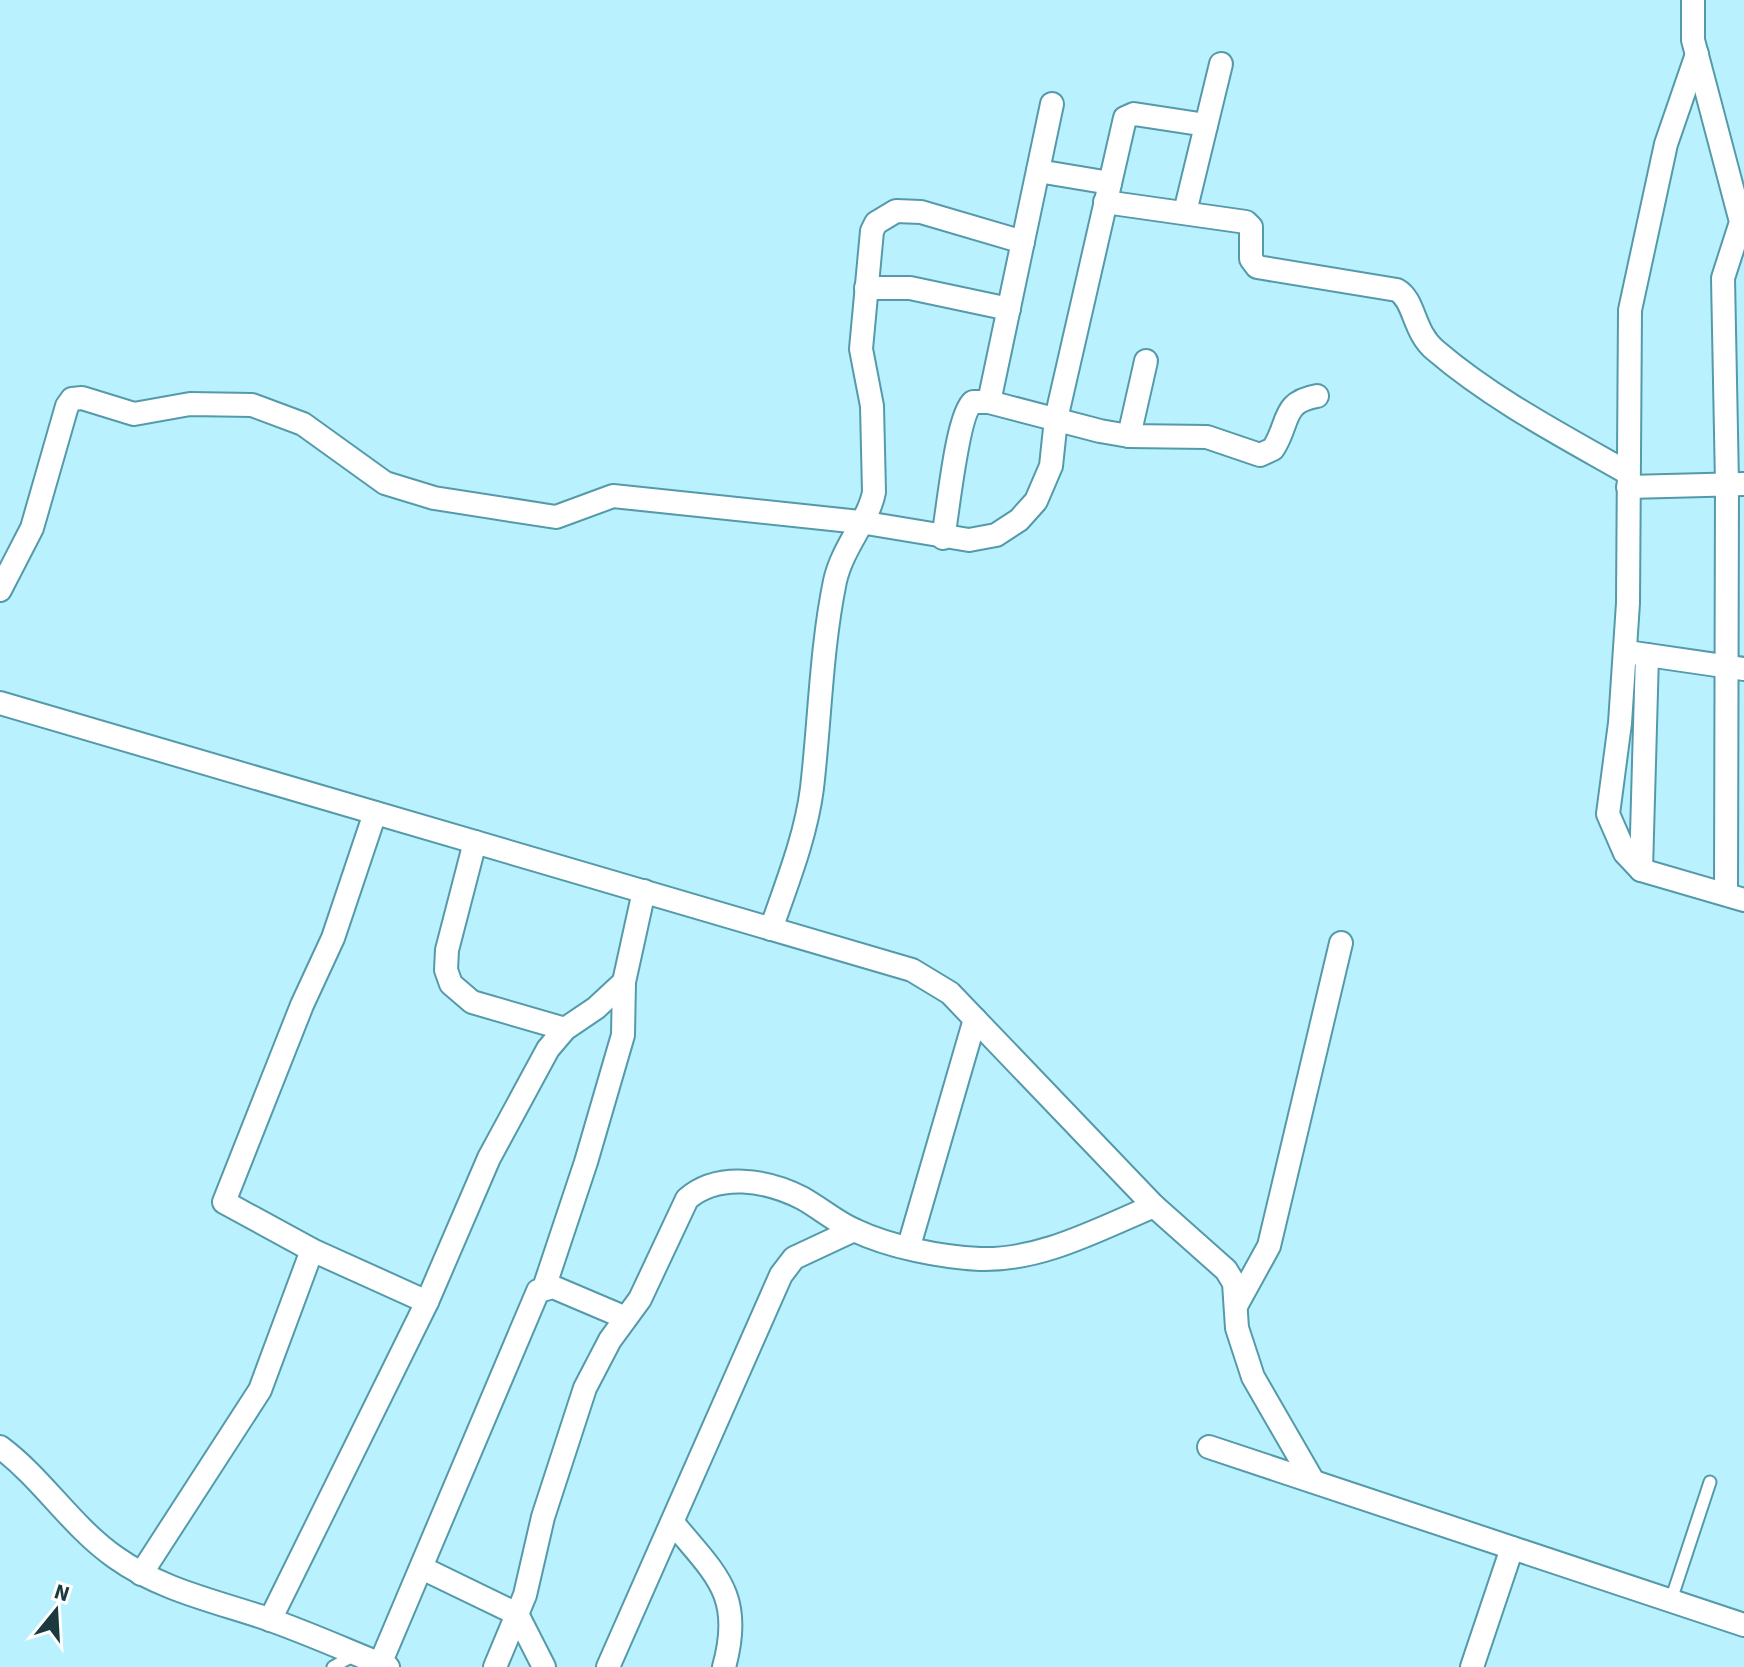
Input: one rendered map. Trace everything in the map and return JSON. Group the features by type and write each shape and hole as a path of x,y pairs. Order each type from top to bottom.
{"street":[{"path":"1636,653 1608,814 1625,853 1641,870 1735,897 1736,484 1723,278 1727,258 1741,238 1740,200 1697,54 1691,14 1693,0"},
{"path":"1641,870 1628,480 1630,310 1666,144 1697,54"},
{"path":"1185,212 1221,64"},
{"path":"989,402 1052,104"},
{"path":"0,590 32,528 67,406 72,399 82,398 134,414 190,404 252,405 303,424 385,483 434,498 538,515 570,515 598,498 613,496 860,522 943,538 969,540 996,535 1019,520 1046,482 1056,419 1123,123 1128,115 1206,125"},
{"path":"1038,171 1108,193 1249,224 1251,259 1265,270 1346,279 1402,292 1409,301 1417,331 1436,352 1628,480 1736,484"},
{"path":"771,929 805,826 819,687 835,581 843,553 872,503 875,483 872,406 862,356 872,231 885,215 896,211 921,212 1023,242"},
{"path":"866,288 910,288 1009,309"},
{"path":"1129,436 1146,361"},
{"path":"943,538 964,411 973,402 989,402 1129,436 1207,437 1266,454 1278,442 1291,406 1303,398 1317,396"},
{"path":"1636,653 1735,668"},
{"path":"0,703 912,970 950,993 1154,1206 1226,1270 1234,1283 1237,1328 1253,1377 1313,1481"},
{"path":"375,813 333,938 225,1196 229,1206 312,1250 427,1302"},
{"path":"475,842 447,950 446,970 451,984 472,1002 565,1029"},
{"path":"544,1288 586,1162 623,1035 624,982 644,891"},
{"path":"1236,1306 1269,1246 1341,943"},
{"path":"270,1620 427,1302 489,1158 548,1049 565,1029 596,1008 624,982"},
{"path":"909,1246 975,1019"},
{"path":"495,1667 537,1553 543,1517 580,1401 610,1340 640,1299 687,1199 714,1182 772,1186 800,1197 854,1230 909,1246 978,1259 1011,1258 1044,1250 1154,1206"},
{"path":"608,1667 781,1275 794,1258 854,1230"},
{"path":"141,1574 260,1390 312,1250"},
{"path":"0,1447 16,1459 83,1532 141,1574 183,1593 270,1620 384,1666 538,1291 553,1287 626,1318"},
{"path":"1209,1447 1744,1625"},
{"path":"673,1523 717,1576 729,1601 732,1627 724,1667"},
{"path":"1472,1667 1512,1548"},
{"path":"422,1568 517,1614 544,1667"}],"lane":[{"path":"1671,1600 1710,1482"},
{"path":"333,1667 354,1655"}]}
